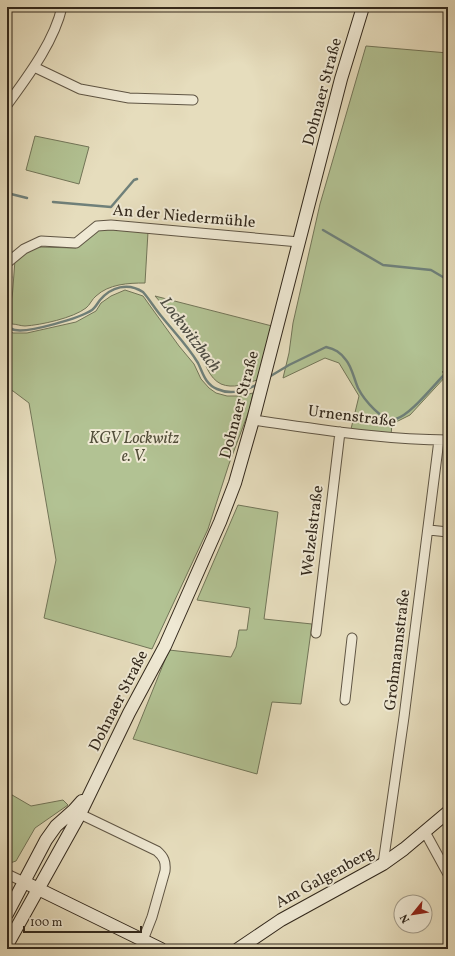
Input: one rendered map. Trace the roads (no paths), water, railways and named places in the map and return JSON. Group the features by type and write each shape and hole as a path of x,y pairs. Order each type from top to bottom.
{"main road":[{"name":"Dohnaer Straße","path":"7,945 80,814 129,713 165,646 199,573 235,483 266,372 341,79 363,7"},
{"name":"Dohnaer Straße","path":"7,914 46,840 56,826 74,810 91,791"},
{"name":"Am Galgenberg","path":"238,949 281,920 383,864 425,832 448,812"},
{"path":"24,882 161,949"}],"street":[{"path":"7,104 34,67 59,20 62,7"},
{"path":"34,67 80,89 129,98 193,100"},
{"name":"An der Niedermühle","path":"10,261 24,249 41,241 76,243 97,226 126,227 299,242"},
{"name":"Urnenstraße","path":"253,420 391,438 444,440"},
{"name":"Welzelstraße","path":"316,633 340,432"},
{"name":"Grohmannstraße","path":"383,864 428,530 444,440"},
{"path":"428,530 448,532"},
{"path":"345,700 352,638"},
{"path":"80,814 157,852 164,859 166,865 165,871 152,917 143,940"},
{"path":"425,832 448,874"},
{"path":"7,874 24,882"}],"waterway":[{"path":"53,202 111,207 134,180 137,179"},
{"path":"7,193 27,198"},
{"path":"323,230 383,265 431,270 448,280"},
{"name":"Lockwitzbach","path":"7,305 11,277 8,264"},
{"name":"Lockwitzbach","path":"7,325 13,330 22,330 66,321 92,310 104,296 114,289 120,287 132,287 146,295 159,314 190,351 205,378 213,387 222,391 233,392 248,389 258,384"},
{"name":"Lockwitzbach","path":"269,377 289,365 326,347 332,349 344,357 348,363 358,388 364,398 380,414 391,420 396,419 409,411 448,371"}],"park label":[{"name":"KGV Lockwitz e. V.","path":"134,448"}]}
